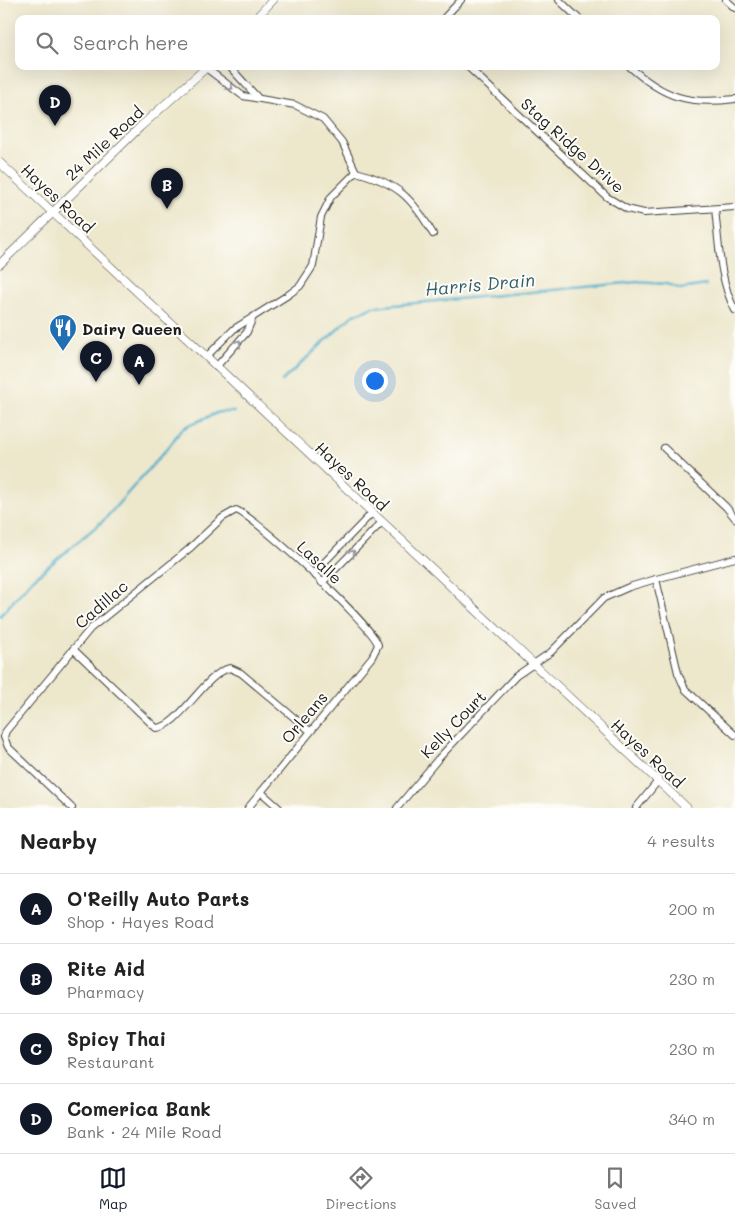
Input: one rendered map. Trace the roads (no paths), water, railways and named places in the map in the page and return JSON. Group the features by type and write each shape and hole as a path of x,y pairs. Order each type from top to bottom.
{"street":[{"path":"259,15 273,0"},
{"path":"447,15 461,0"},
{"path":"559,0 575,15"},
{"path":"726,0 735,8"},
{"name":"24 Mile Road","path":"0,264 52,211 204,70"},
{"path":"211,70 243,96 295,105 323,118 342,142 356,172"},
{"path":"233,70 258,98"},
{"name":"Stag Ridge Drive","path":"471,70 608,197 627,209 644,213 735,207"},
{"path":"634,70 666,94 695,102 735,100"},
{"name":"Hayes Road","path":"0,163 687,808"},
{"path":"356,172 380,178 400,190 419,209 433,234"},
{"path":"206,357 234,328 288,296 300,286 313,266 321,217 331,197 356,172"},
{"path":"715,209 726,289 735,310"},
{"path":"216,367 247,332 254,315"},
{"path":"664,448 726,507 735,518"},
{"name":"Lasalle","path":"236,510 252,519 313,574 369,628 377,642"},
{"name":"Cadillac","path":"72,808 8,747 4,738 9,725 72,648 104,617 189,550 222,518 236,510"},
{"path":"313,574 372,513"},
{"path":"322,583 382,522"},
{"name":"Kelly Court","path":"397,808 438,759 516,676 550,652 604,598 628,587 656,578 735,558"},
{"path":"656,578 678,673 685,689 735,735"},
{"name":"Orleans","path":"248,808 372,657 378,648 377,642"},
{"path":"72,648 156,728 168,723 216,675 230,668 241,673 310,731"},
{"path":"636,808 658,781"},
{"path":"261,792 280,808"}],"waterway":[{"name":"Harris Drain","path":"282,381 352,316 373,307 637,282 665,284 680,289 706,285"},
{"name":"Harris Drain","path":"0,616 32,580 104,520 171,444 180,431 219,412 234,412"}],"place":[{"name":"Comerica Bank","path":"55,126"},
{"name":"Rite Aid","path":"167,209"},
{"name":"Dairy Queen","path":"63,352"},
{"name":"Spicy Thai","path":"96,382"},
{"name":"O'Reilly Auto Parts","path":"139,385"}]}
